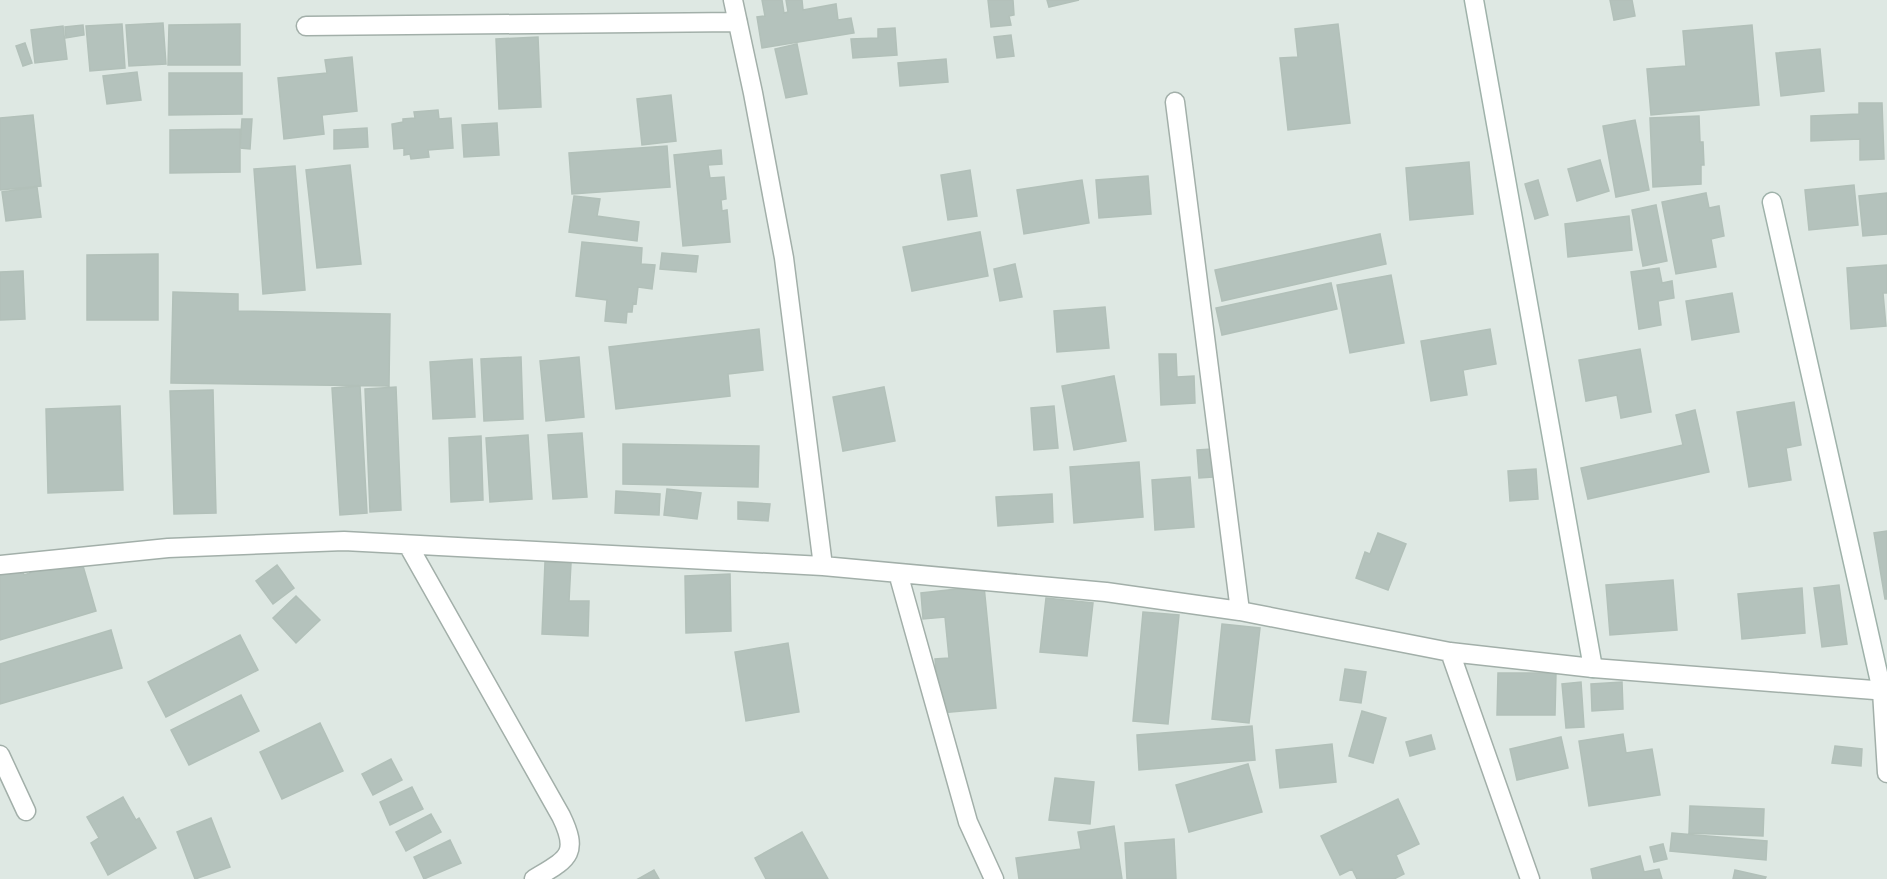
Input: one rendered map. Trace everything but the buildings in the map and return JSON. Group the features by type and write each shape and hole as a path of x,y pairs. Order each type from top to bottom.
{"street":[{"path":"733,0 784,258 823,566"},
{"path":"1474,0 1593,668"},
{"path":"306,26 738,22"},
{"path":"1175,102 1240,611"},
{"path":"1772,202 1884,691 1887,773"},
{"path":"0,565 168,548 344,542 823,566 1106,592 1240,611 1450,652 1593,668 1884,691"},
{"path":"408,545 571,836 570,848 564,859 534,879"},
{"path":"898,573 968,822 994,879"},
{"path":"1450,652 1530,879"},
{"path":"0,755 26,811"}]}
